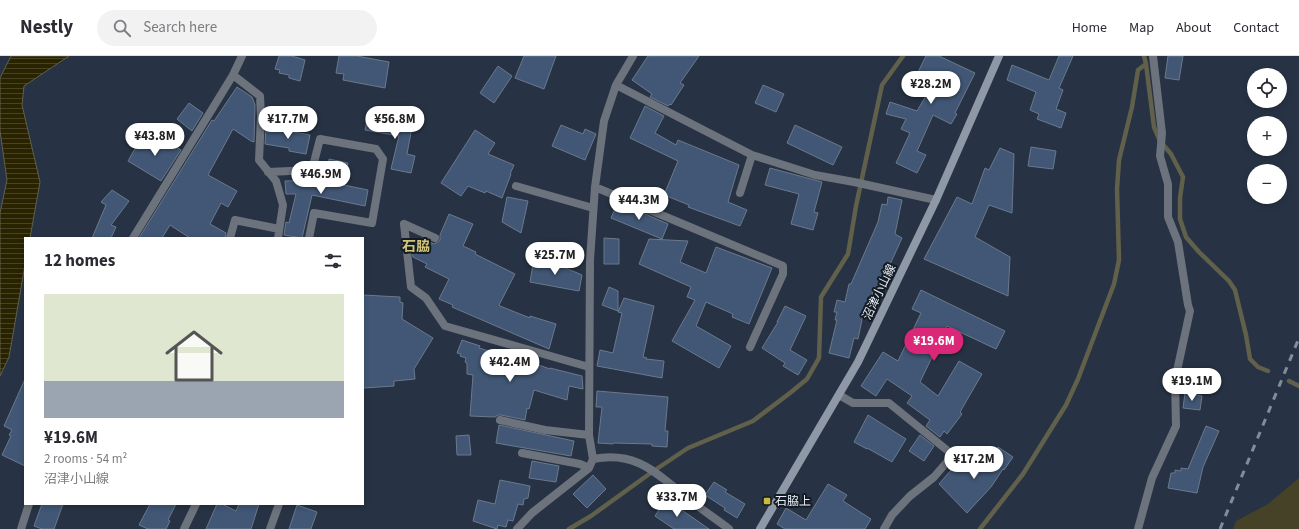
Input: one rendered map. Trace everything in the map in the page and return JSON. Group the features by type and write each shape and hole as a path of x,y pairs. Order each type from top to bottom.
{"main road":[{"name":"沼津小山線","path":"760,529 858,362 936,200 999,56"}],"street":[{"path":"134,237 205,118 233,75 242,56"},
{"path":"517,529 532,513 589,468 593,459 588,435 590,260 594,187 604,121 616,86 633,56"},
{"path":"1138,529 1152,478 1176,426 1175,380 1190,311 1178,242 1168,217 1168,184 1160,156 1162,135 1153,56"},
{"path":"233,75 260,96 261,116 259,160 276,181 283,205 278,237"},
{"path":"616,86 752,154 815,175 936,200"},
{"path":"268,172 312,170 320,139 376,149 383,159 372,223 314,213 309,237"},
{"path":"740,193 752,154"},
{"path":"516,186 593,208"},
{"path":"594,187 783,266 783,274 750,346"},
{"path":"230,237 234,220 279,229"},
{"path":"435,238 404,224 411,287 426,298 445,326 589,367"},
{"path":"838,395 853,403 888,403 953,455 934,477 910,496 892,515 884,529"},
{"path":"500,420 545,430 588,435"},
{"path":"522,453 580,464 589,468"},
{"path":"593,459 604,457 620,458 637,462 649,467 667,480 685,497 729,529"},
{"path":"21,529 29,505"},
{"path":"184,529 196,505"},
{"path":"270,529 279,505"}],"shaded area":[{"path":"11,56 69,56 24,86 22,105 40,182 30,237 24,237 24,271 9,357 0,376 0,213 7,180 0,131 0,78"},
{"path":"1299,478 1299,529 1233,529 1236,521 1268,504"}],"building":[{"path":"279,56 292,56 305,60 300,81 289,78 289,75 279,73 280,70 275,69"},
{"path":"339,56 357,56 389,62 385,88 343,80 344,74 336,73"},
{"path":"524,56 556,56 544,89 515,78"},
{"path":"648,56 699,56 680,83 684,85 671,105 670,104 668,106 650,97 652,94 632,80"},
{"path":"926,56 939,56 975,73 951,124 933,115 917,151 926,155 917,173 896,163 910,133 901,129 906,119 886,114 890,102 917,111 933,84 916,76"},
{"path":"1059,56 1073,56 1059,88 1063,90 1056,109 1066,113 1061,128 1037,119 1039,114 1030,110 1036,92 1007,80 1012,65 1049,80"},
{"path":"1168,56 1183,56 1179,80 1165,78"},
{"path":"498,66 512,76 494,103 480,93"},
{"path":"763,85 784,94 776,112 755,103"},
{"path":"237,87 252,97 255,105 254,142 233,129 208,175 237,191 228,207 221,203 210,224 226,233 225,237 188,237 170,225 163,237 140,237 212,120 214,121"},
{"path":"189,103 203,113 192,131 177,119"},
{"path":"645,106 664,116 655,133 676,145 678,140 739,165 728,202 747,210 740,226 688,207 689,205 664,195 678,161 630,138"},
{"path":"368,115 410,122 409,126 412,127 407,154 415,156 411,173 391,169 399,136 365,130"},
{"path":"561,125 583,134 585,129 596,134 585,160 552,146"},
{"path":"795,125 842,147 833,165 787,143"},
{"path":"266,127 310,135 306,154 289,151 289,148 265,144"},
{"path":"475,130 495,143 488,154 514,165 502,198 486,191 485,193 468,186 461,196 441,183"},
{"path":"156,136 181,150 161,181 128,161 140,140 150,146"},
{"path":"1031,147 1056,151 1053,169 1028,166"},
{"path":"1000,148 1014,154 1012,213 989,205 975,237 1010,257 1008,296 924,259 957,197 972,204 985,168 989,170"},
{"path":"329,159 348,163 344,185 368,190 365,206 312,195 302,237 284,235 286,222 289,223 296,194 286,194 285,181 325,180"},
{"path":"770,168 822,182 814,212 818,213 813,230 791,224 799,194 765,185"},
{"path":"112,190 129,201 111,225 116,227 111,237 92,237 106,205 101,202"},
{"path":"507,197 528,201 521,233 502,222"},
{"path":"888,197 902,200 895,234 902,238 877,293 873,291 870,306 865,305 858,339 854,338 849,358 829,353 837,320 835,320 837,312 834,312 837,300 845,302 849,284 851,284 878,222 882,204 887,205"},
{"path":"618,202 668,224 662,239 611,218"},
{"path":"449,214 473,224 463,246 476,252 475,254 515,274 499,305 530,318 530,316 556,324 549,349 452,307 453,305 439,299 449,279 425,267 427,264 413,257 412,250 418,240 420,241 422,238 434,244 438,242"},
{"path":"604,238 619,239 619,264 604,264"},
{"path":"649,239 688,241 680,262 706,273 716,247 772,268 749,324 732,317 733,314 706,302 696,326 731,346 719,368 672,341 695,300 687,297 691,287 639,264"},
{"path":"534,259 554,263 582,275 579,291 530,282"},
{"path":"609,287 618,291 618,311 602,305"},
{"path":"921,290 1005,331 996,349 947,326 920,382 938,396 959,361 982,374 960,412 962,414 947,434 944,431 940,437 926,426 930,420 907,403 912,396 887,379 876,396 861,386 883,352 898,361 921,313 912,309"},
{"path":"364,295 400,297 400,302 403,303 402,319 433,338 414,369 415,379 394,381 394,386 364,388"},
{"path":"624,298 654,306 643,357 647,358 646,359 664,361 662,378 597,366 600,350 613,353 622,313 618,312"},
{"path":"785,306 806,316 790,350 807,360 798,375 783,366 785,363 762,348 778,322"},
{"path":"462,340 480,346 479,348 516,359 516,357 550,369 582,376 583,389 569,386 567,400 534,390 529,409 527,408 525,420 501,415 495,417 470,416 473,375 467,374 467,363 465,362 466,358 457,353"},
{"path":"24,381 24,466 2,455 11,436 9,435 12,430 4,426"},
{"path":"597,391 668,397 665,431 668,431 667,447 652,446 652,444 598,443 602,407 596,407"},
{"path":"1185,393 1202,396 1200,410 1183,408"},
{"path":"868,415 906,439 892,462 854,442"},
{"path":"499,425 574,441 571,456 496,443"},
{"path":"1206,426 1219,431 1203,467 1197,493 1168,488 1171,473 1175,473 1175,470 1181,471 1181,468 1188,469"},
{"path":"469,435 471,455 457,455 456,436"},
{"path":"920,435 934,446 924,461 909,451"},
{"path":"998,447 1013,457 991,487 967,513 939,484 958,462 975,478 986,462 988,463"},
{"path":"532,461 559,466 556,482 529,478"},
{"path":"593,475 606,489 587,508 573,494"},
{"path":"500,480 530,486 528,498 524,499 523,505 518,504 513,521 508,520 506,527 498,525 497,529 473,521 478,500 495,504"},
{"path":"714,482 727,490 725,492 745,504 737,518 705,495"},
{"path":"828,484 847,495 843,501 871,519 865,529 785,529 777,524 786,508 806,520"},
{"path":"666,499 709,529 674,529 655,516"},
{"path":"42,505 63,505 54,529 42,529 34,526"},
{"path":"149,505 176,505 168,520 170,521 166,529 148,529 139,525"},
{"path":"217,505 224,505 236,511 239,505 259,505 251,529 206,529"},
{"path":"297,505 317,512 311,529 289,529"}],"waterway":[{"path":"569,529 591,516 688,448 753,421 807,379 819,358 821,297 848,254 856,206 882,85 903,56"},
{"path":"980,529 1023,474 1066,405 1078,379 1114,284 1119,260 1117,189 1119,160 1132,107 1138,70 1146,64 1144,56"},
{"path":"1146,64 1154,127 1160,141 1171,154 1183,177 1180,198 1180,219 1186,237 1229,281 1235,290 1250,359 1258,367 1268,371"},
{"path":"1289,381 1299,386"}],"railway":[{"path":"1220,529 1299,338"}],"place":[{"name":"石脇上","path":"767,501"}],"district":[{"name":"石脇","path":"416,246"}]}
